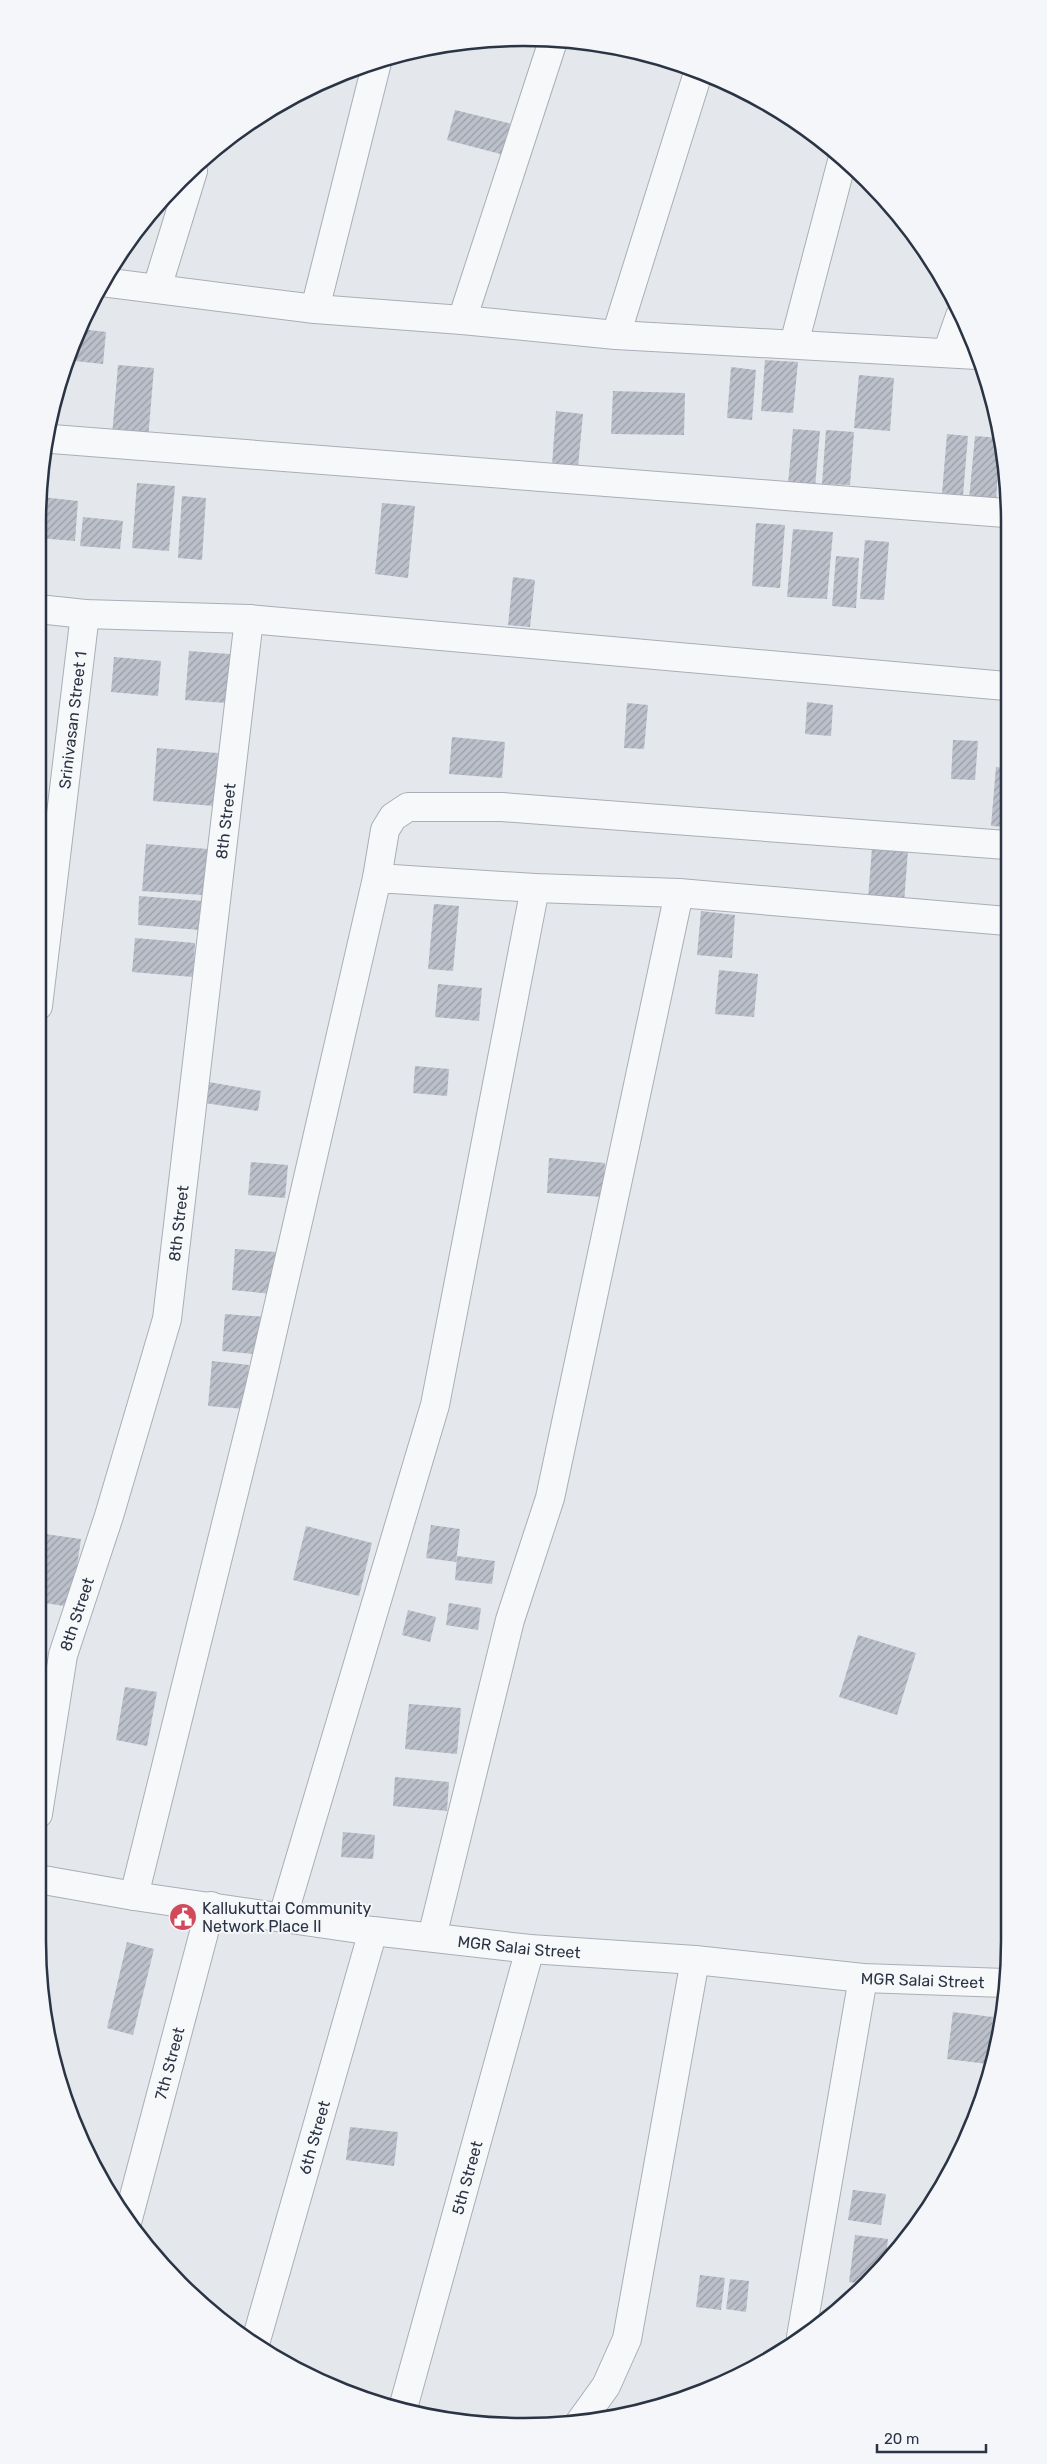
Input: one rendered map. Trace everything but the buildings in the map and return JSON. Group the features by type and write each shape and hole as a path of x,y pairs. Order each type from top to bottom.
{"street":[{"path":"462,320 551,47"},
{"path":"315,309 375,71"},
{"path":"616,335 696,79"},
{"path":"794,344 840,167"},
{"path":"157,288 189,183"},
{"path":"111,283 315,309 462,320 616,335 969,355"},
{"path":"947,354 957,324"},
{"path":"54,439 1001,513"},
{"path":"46,610 85,614 249,619 1001,686"},
{"name":"Srinivasan Street 1","path":"46,939 85,614"},
{"name":"8th Street","path":"46,1763 63,1656 109,1516 167,1319 249,619"},
{"path":"134,1896 258,1395 377,878 386,830 393,817 408,807 502,807 1001,846"},
{"path":"377,878 534,888 678,893 1001,920"},
{"path":"283,1916 435,1405 534,888"},
{"path":"432,1936 510,1620 550,1498 678,893"},
{"name":"MGR Salai Street","path":"46,1880 134,1896 283,1916 374,1931 432,1936 530,1949 695,1960 863,1978 999,1983"},
{"name":"7th Street","path":"130,2211 211,1906"},
{"name":"6th Street","path":"257,2336 374,1931"},
{"name":"5th Street","path":"405,2402 530,1949"},
{"path":"586,2414 606,2386 627,2339 695,1960"},
{"path":"803,2327 863,1978"}],"place":[{"name":"Kallukuttai Community Network Place II","path":"183,1917"}]}
